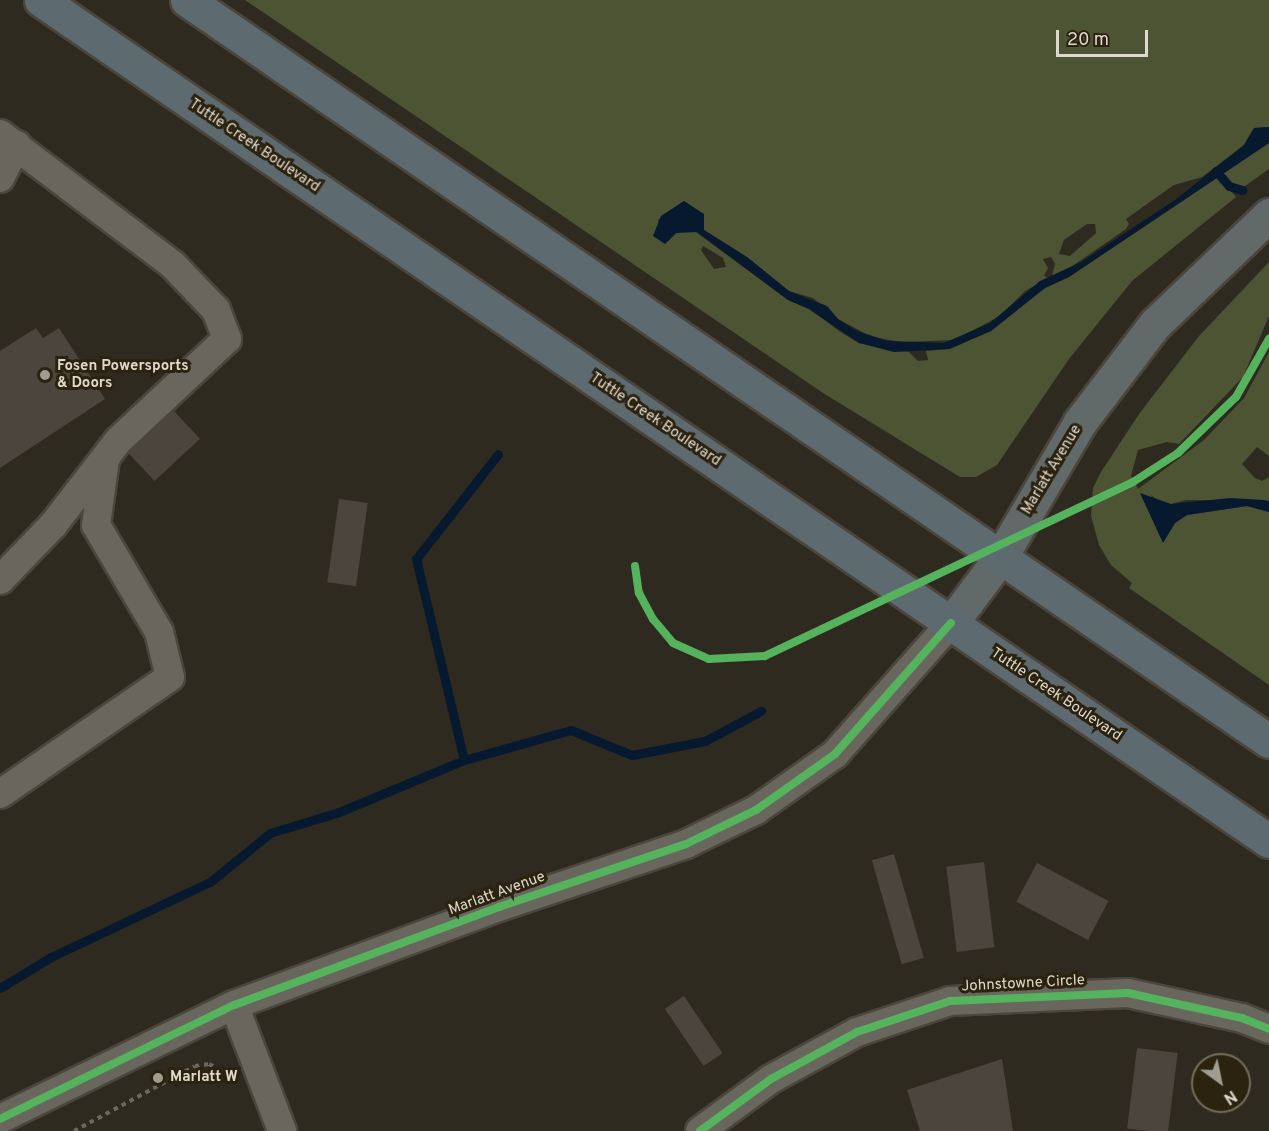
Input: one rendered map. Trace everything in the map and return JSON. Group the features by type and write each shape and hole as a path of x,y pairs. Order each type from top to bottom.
{"highway":[{"name":"Tuttle Creek Boulevard","path":"41,0 1269,841"},
{"path":"187,0 1269,741"}],"main road":[{"name":"Marlatt Avenue","path":"951,623 1000,558 1080,422 1155,324 1269,215"}],"street":[{"path":"0,178 8,140 172,264 216,310 227,339 118,441 53,525 0,580"},
{"path":"0,794 170,677 159,632 96,525 106,457"},
{"name":"Marlatt Avenue","path":"0,1119 234,1005 499,907 686,844 756,810 835,754 951,623"},
{"name":"Johnstowne Circle","path":"700,1131 771,1078 857,1032 950,1002 1128,993 1242,1018 1269,1029"},
{"path":"234,1005 282,1131"}],"path":[{"path":"74,1131 195,1065 209,1064 223,1069 233,1084 261,1075"}],"green space":[{"path":"245,0 1269,0 1269,127 1254,128 1244,145 1202,177 1174,185 1126,219 1129,224 1126,229 1071,267 1052,276 1055,264 1051,257 1043,259 1048,268 1044,276 1049,278 1025,291 1000,316 955,340 902,342 872,337 838,319 813,298 789,291 747,257 704,230 704,217 684,201 658,220 665,244 676,233 693,230 788,300 809,309 859,343 909,352 918,361 928,360 926,351 950,349 991,331 1045,288 1069,277 1269,143 1269,169 1242,188 1221,179 1236,197 1132,281 1069,359 997,465 976,477 960,477 823,393","holes":["1087,224 1095,224 1096,233 1070,256 1059,254 1064,240","703,246 723,258 726,267 714,269 701,250"]},
{"path":"1269,262 1269,316 1243,377 1179,444 1167,442 1138,450 1131,476 1138,489 1204,440 1244,398 1269,352 1269,456 1257,447 1242,464 1255,478 1262,481 1269,477 1269,501 1186,500 1171,504 1161,503 1151,495 1163,542 1175,523 1187,515 1247,506 1269,512 1269,685 1129,588 1132,583 1111,565 1099,545 1091,516 1093,488 1139,414 1199,336"}],"water":[{"path":"1269,127 1269,143 1069,277 1045,288 991,331 949,349 894,352 859,343 809,309 788,300 697,232 676,233 665,244 653,236 661,216 684,201 704,214 704,230 747,257 789,291 827,306 838,319 857,331 888,341 944,343 990,323 1040,281 1081,262 1175,200 1244,145 1254,128"},
{"path":"1140,493 1171,504 1230,498 1264,500 1269,501 1269,512 1247,506 1187,515 1175,523 1163,543"}],"building":[{"name":"Fosen Powersports & Doors","path":"36,328 43,338 59,328 105,399 0,468 0,351"},
{"path":"174,411 200,439 155,481 129,453"},
{"path":"339,499 368,503 356,586 327,582"},
{"path":"894,854 924,958 902,964 872,860"},
{"path":"984,862 994,947 957,952 946,867"},
{"path":"1037,863 1109,901 1088,940 1016,902"},
{"path":"684,996 723,1053 704,1066 665,1009"},
{"path":"1137,1048 1178,1053 1168,1131 1127,1128"},
{"path":"1002,1059 1013,1131 920,1131 907,1090"}],"waterway":[{"path":"1216,171 1229,186 1242,190"},
{"path":"464,760 416,559 498,454"},
{"path":"0,988 51,957 210,882 270,833 339,812 464,760 571,730 632,755 705,741 761,711"}],"cycle path":[{"path":"635,566 639,593 653,619 673,643 709,659 765,656 1133,482 1178,453 1236,397 1269,339"},
{"path":"0,1119 234,1005 499,907 686,844 756,810 835,754 951,623"},
{"path":"700,1131 771,1079 857,1032 950,1001 1128,993 1242,1018 1269,1029"}],"place":[{"name":"Fosen Powersports & Doors","path":"45,375"},
{"name":"Marlatt W","path":"158,1078"}]}
